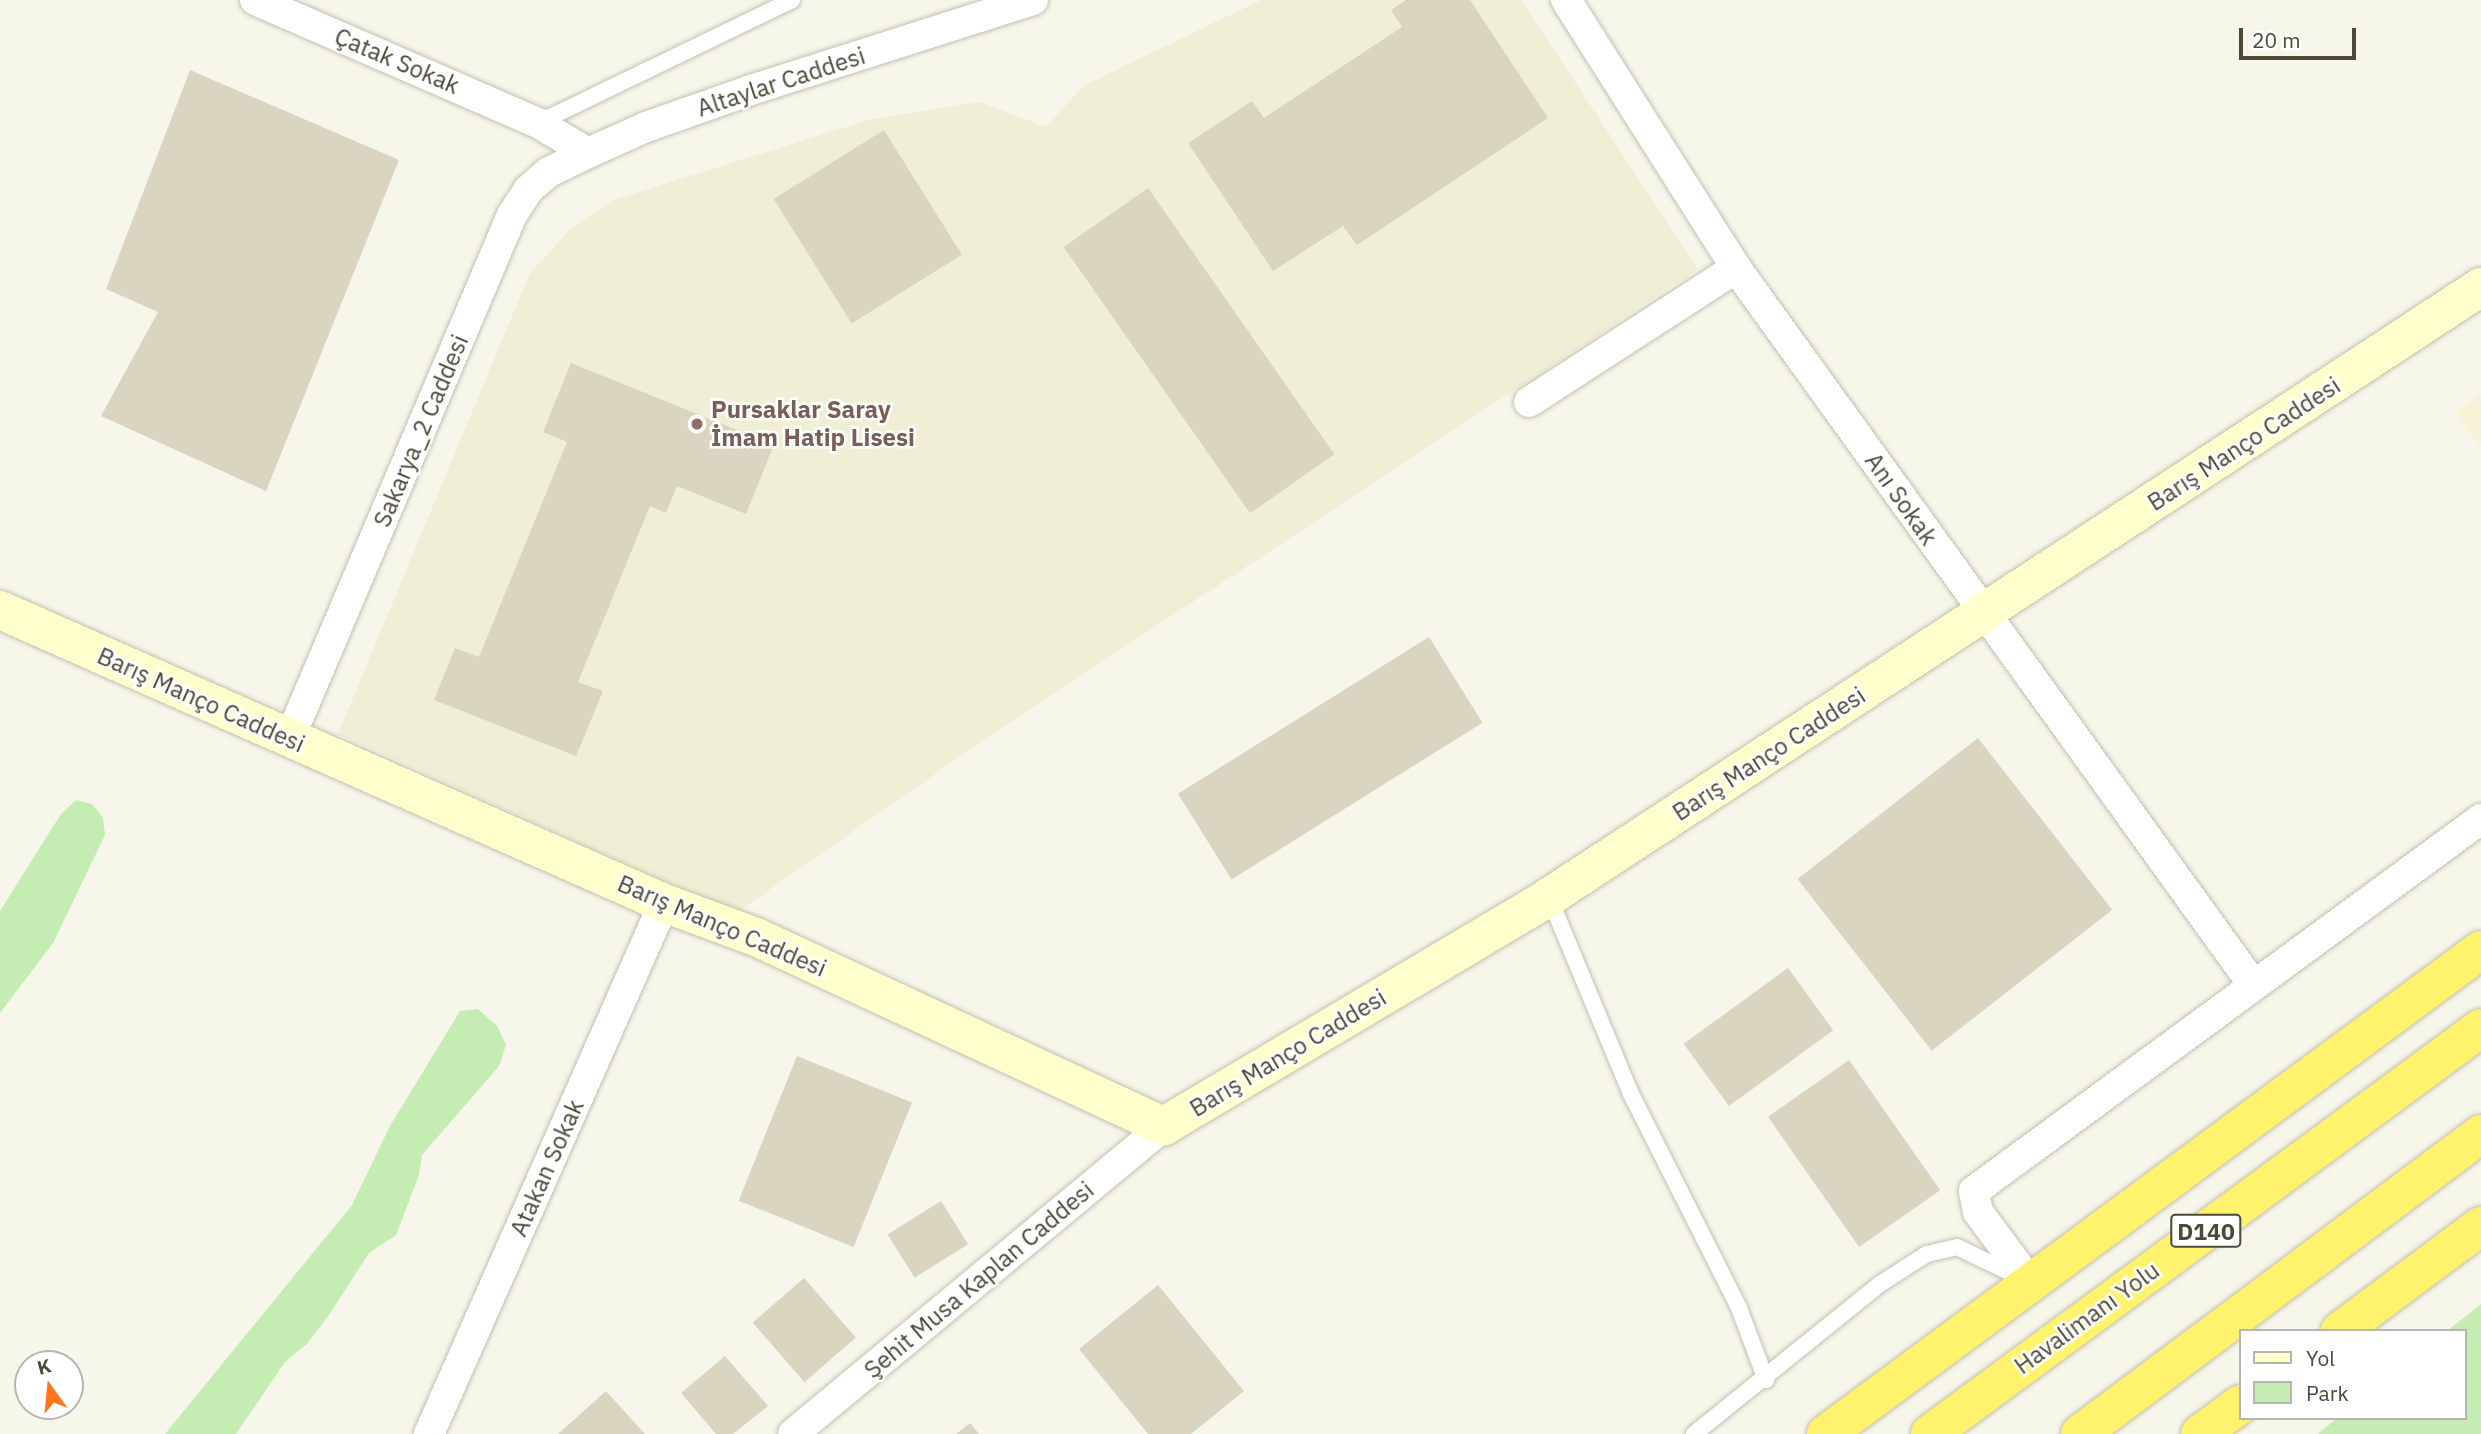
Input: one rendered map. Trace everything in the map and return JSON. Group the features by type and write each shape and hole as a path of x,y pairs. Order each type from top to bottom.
{"highway":[{"path":"1826,1434 2481,950"},
{"name":"Havalimanı Yolu","path":"1930,1434 2481,1028"},
{"path":"2080,1434 2481,1134"},
{"path":"2343,1329 2481,1226"},
{"path":"2200,1434 2240,1405"}],"street":[{"name":"Çatak Sokak","path":"255,0 538,122"},
{"name":"Altaylar Caddesi","path":"589,153 646,127 751,90 1033,0"},
{"name":"Anı Sokak","path":"1566,0 1737,268 1983,615 2254,986"},
{"path":"538,122 589,153"},
{"name":"Sakarya_2 Caddesi","path":"289,740 512,215 528,190 549,172 589,153"},
{"path":"1529,402 1737,268"},
{"name":"Barış Manço Caddesi","path":"0,610 289,740 664,903 756,937 1164,1126 1549,897 2481,287"},
{"path":"2030,1282 1978,1212 1974,1191 2481,819"},
{"name":"Atakan Sokak","path":"429,1434 664,903"},
{"name":"Şehit Musa Kaplan Caddesi","path":"793,1434 1164,1126"}],"lane":[{"path":"538,122 792,0"},
{"path":"1549,897 1631,1094 1739,1308 1766,1380"},
{"path":"1693,1434 1766,1380 1861,1299 1927,1254 1957,1247 2030,1282"}],"shaded area":[{"path":"1261,0 1521,0 1698,269 988,737 736,913 338,734 530,273 569,231 613,200 868,120 980,102 1046,127 1083,86"},
{"path":"2481,393 2481,447 2455,413"}],"green space":[{"path":"76,800 92,804 103,818 105,835 53,943 0,1013 0,911 61,814"},
{"path":"478,1009 497,1026 506,1045 499,1066 422,1155 419,1175 396,1235 369,1253 329,1315 307,1344 285,1362 236,1434 165,1434 352,1205 390,1126 460,1011"},
{"path":"2481,1304 2481,1434 2318,1434 2335,1420 2467,1420 2467,1329 2450,1329"}],"building":[{"path":"1406,0 1470,0 1548,118 1357,245 1343,226 1273,271 1188,143 1252,101 1264,118 1402,27 1391,10"},
{"path":"190,70 399,160 266,491 101,416 158,312 106,289"},
{"path":"884,130 962,255 852,324 774,199"},
{"path":"1148,188 1334,454 1250,513 1064,247"},
{"path":"571,363 774,445 746,514 677,486 666,513 650,506 578,682 603,691 576,756 434,700 455,648 479,657 567,442 543,432"},
{"path":"1429,637 1483,723 1231,880 1178,794"},
{"path":"1978,738 2112,910 1932,1051 1798,879"},
{"path":"1788,968 1833,1030 1729,1106 1684,1044"},
{"path":"797,1056 912,1102 854,1247 739,1201"},
{"path":"1849,1060 1940,1190 1859,1247 1768,1117"},
{"path":"941,1201 968,1244 915,1278 888,1234"},
{"path":"804,1278 856,1338 805,1382 753,1323"},
{"path":"1158,1285 1244,1391 1191,1434 1148,1434 1079,1349"},
{"path":"725,1356 768,1406 733,1434 716,1434 681,1393"},
{"path":"606,1391 645,1434 558,1434"},
{"path":"970,1423 979,1434 956,1434"}],"place":[{"name":"Pursaklar Saray İmam Hatip Lisesi","path":"697,424"}]}
